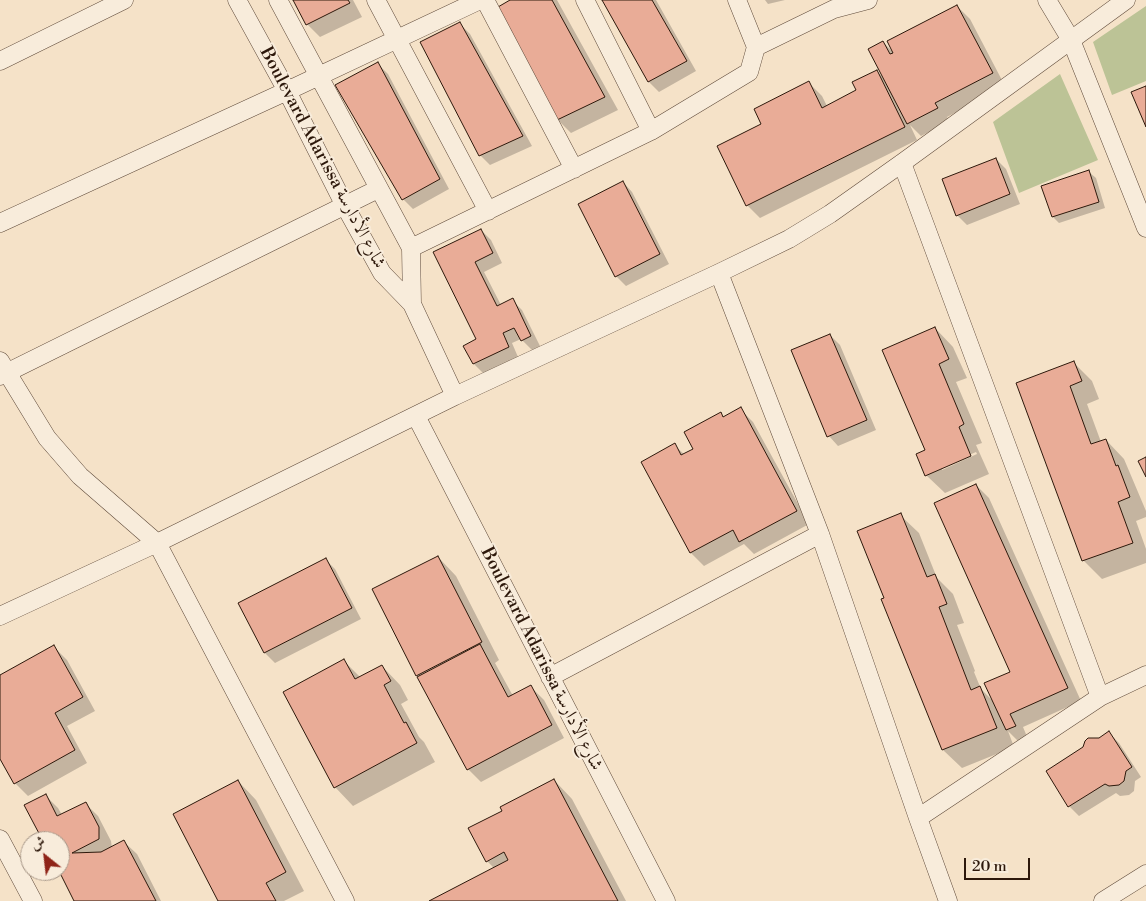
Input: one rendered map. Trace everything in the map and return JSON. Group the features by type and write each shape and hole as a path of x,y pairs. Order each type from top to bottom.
{"street":[{"path":"0,61 124,0"},
{"name":"Boulevard Adarissa شارع الأدارسة","path":"237,0 382,273 412,304"},
{"name":"Boulevard Adarissa شارع الأدارسة","path":"278,0 411,248 412,304"},
{"path":"376,0 488,211"},
{"path":"0,223 480,0"},
{"path":"484,0 574,168"},
{"path":"585,0 650,130"},
{"path":"411,248 650,130 749,72 756,47 737,0"},
{"path":"756,47 833,5 868,0"},
{"path":"1047,0 1071,40 1146,228"},
{"path":"0,616 157,543 455,396 719,273 788,238 830,214 1126,0"},
{"path":"902,163 1100,697"},
{"path":"344,901 157,543 80,476 52,444 2,370 378,189"},
{"path":"719,273 820,534 948,901"},
{"path":"412,304 455,396"},
{"name":"Boulevard Adarissa شارع الأدارسة","path":"416,416 666,901"},
{"path":"550,677 820,534"},
{"path":"918,818 1100,697 1146,675"},
{"path":"0,840 32,901"},
{"path":"1103,901 1124,895 1146,874"}],"green space":[{"path":"1146,6 1146,81 1112,95 1093,42"},
{"path":"1060,74 1098,160 1019,193 993,122"}],"building":[{"path":"293,0 348,0 350,3 306,25"},
{"path":"510,0 552,0 605,97 557,120 498,7"},
{"path":"602,0 652,0 687,61 648,82"},
{"path":"957,5 993,73 935,103 938,108 907,124 868,49 883,41 890,54 893,53 887,41"},
{"path":"460,22 523,136 479,156 420,42"},
{"path":"378,62 440,179 402,200 335,85"},
{"path":"877,70 905,127 746,206 717,146 761,124 754,109 809,81 822,108 856,90 852,82"},
{"path":"1146,86 1146,127 1131,92"},
{"path":"996,158 1010,194 956,216 942,179"},
{"path":"1089,170 1099,202 1052,217 1041,186"},
{"path":"623,181 660,254 615,277 578,204"},
{"path":"481,229 493,253 475,262 497,306 513,298 531,336 521,341 514,328 503,333 509,347 473,364 463,346 476,339 433,252"},
{"path":"935,327 949,359 939,364 964,424 959,427 971,456 925,476 916,454 925,450 882,350"},
{"path":"830,334 867,420 827,437 791,350"},
{"path":"1074,361 1082,381 1070,386 1091,444 1106,439 1116,466 1118,465 1130,497 1118,502 1133,543 1082,561 1016,383"},
{"path":"741,407 797,511 739,542 733,530 690,553 641,462 675,443 681,455 693,449 684,432 721,412 723,417"},
{"path":"1146,457 1146,477 1138,461"},
{"path":"976,484 1068,688 1010,714 1016,726 1006,730 984,683 1010,672 934,503"},
{"path":"901,513 927,577 935,574 947,604 939,607 971,690 980,686 997,728 942,750 881,599 884,598 857,531"},
{"path":"438,556 482,642 416,676 372,589"},
{"path":"326,558 352,608 264,653 238,603"},
{"path":"480,644 508,697 531,685 552,725 467,770 417,677"},
{"path":"54,645 83,697 55,713 75,750 14,784 0,759 0,675"},
{"path":"344,659 355,679 382,665 391,681 384,685 417,743 334,788 283,692"},
{"path":"1109,731 1132,767 1126,771 1124,781 1119,785 1109,786 1105,784 1068,807 1046,771 1083,747 1088,738 1099,738"},
{"path":"554,779 618,901 429,901 508,860 504,852 486,862 468,828 502,811 500,807"},
{"path":"238,780 286,872 266,883 276,901 218,901 173,814"},
{"path":"46,794 57,816 86,802 99,827 99,839 72,853 101,852 124,840 156,901 74,901 64,881 70,881 70,831 38,831 24,805"}]}
